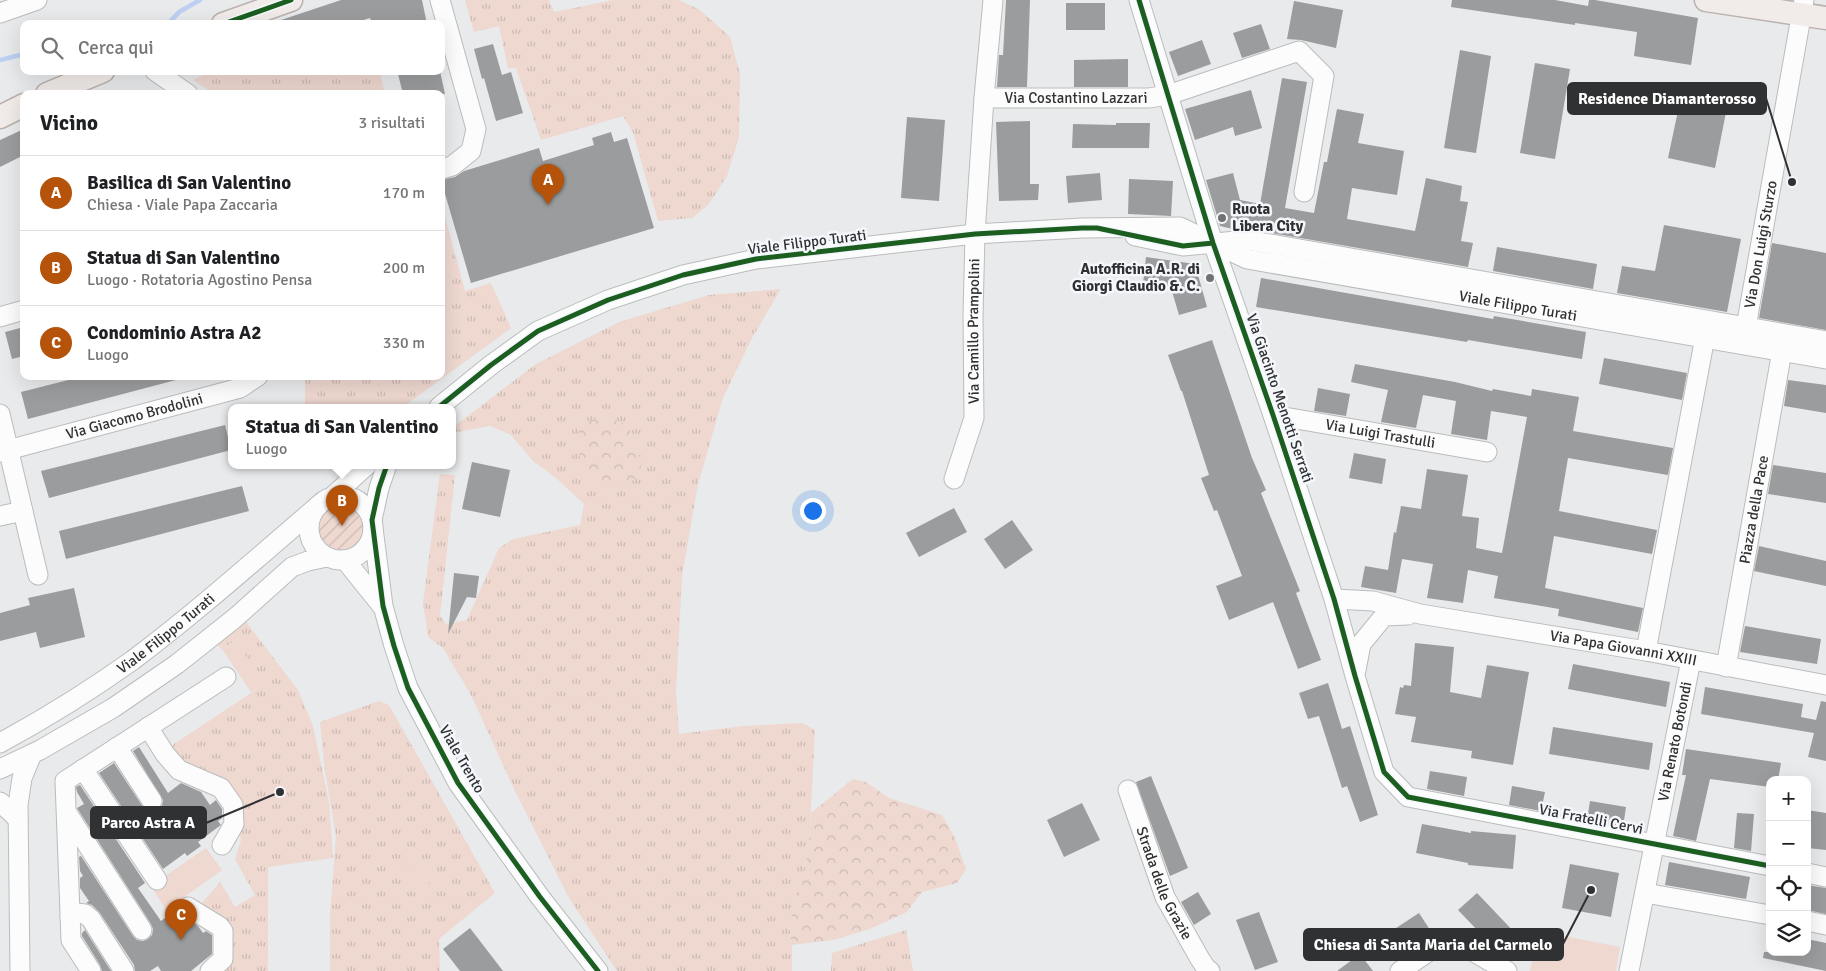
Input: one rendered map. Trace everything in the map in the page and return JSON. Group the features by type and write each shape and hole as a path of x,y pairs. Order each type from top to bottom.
{"main road":[{"path":"234,20 288,0"},
{"path":"1706,0 1803,7 1826,18"},
{"path":"57,90 93,75"},
{"path":"0,117 20,107"}],"street":[{"path":"0,14 36,0"},
{"path":"440,0 476,129 471,151 452,166 445,168"},
{"name":"Via Camillo Prampolini","path":"954,479 974,418 973,316 975,234 993,0"},
{"name":"Via Giacinto Menotti Serrati","path":"1138,0 1213,242 1334,599 1384,772 1408,797"},
{"name":"Via Don Luigi Sturzo","path":"1746,327 1803,7"},
{"name":"Via Costantino Lazzari","path":"984,98 1149,98 1168,95 1299,51 1324,76 1304,192"},
{"path":"161,75 182,90"},
{"name":"Viale Filippo Turati","path":"444,404 491,365 538,331 608,300 683,275 756,259 975,234 1082,228 1097,228 1183,246 1247,240 1826,341"},
{"name":"Viale Filippo Turati","path":"1213,242 1247,259 1826,359"},
{"path":"0,317 20,311"},
{"path":"1646,651 1705,337"},
{"name":"Piazza della Pace","path":"1726,667 1782,351"},
{"name":"Via Giacomo Brodolini","path":"4,451 240,388 252,380"},
{"path":"0,414 4,451 23,511 38,575"},
{"name":"Via Luigi Trastulli","path":"1273,415 1487,452"},
{"name":"Viale Filippo Turati","path":"0,743 72,700 132,660 194,612 362,469"},
{"path":"372,524 368,510 361,503 352,498 342,496 325,502 312,514 310,534 313,543 319,551 336,558 354,557 368,545 372,537 372,524 379,488 386,469"},
{"path":"0,516 23,511"},
{"name":"Viale Trento","path":"372,524 382,606 408,688 458,783 540,897 598,971"},
{"name":"Viale Filippo Turati","path":"0,769 32,754 113,708 177,664 235,618 292,567 308,561 336,558"},
{"name":"Viale Trento","path":"336,558 382,606"},
{"name":"Via Papa Giovanni XXIII","path":"1334,599 1357,610 1384,616 1420,614"},
{"name":"Via Papa Giovanni XXIII","path":"1334,599 1373,601 1420,614 1646,651 1826,685"},
{"path":"1355,676 1361,644 1384,616"},
{"name":"Via Renato Botondi","path":"1630,971 1691,660"},
{"path":"91,971 71,940 65,781 226,677"},
{"path":"148,727 165,754 179,770 221,788 233,805 234,824 222,845"},
{"path":"117,747 152,800"},
{"path":"20,971 18,819 22,778 32,754"},
{"path":"83,769 157,880"},
{"name":"Strada delle Grazie","path":"1128,790 1165,897 1200,959 1210,971"},
{"name":"Via Fratelli Cervi","path":"1408,797 1766,865"},
{"path":"0,802 18,819"},
{"path":"66,812 142,930"},
{"path":"68,847 74,841 83,841 89,847"},
{"path":"1811,874 1826,877"},
{"path":"69,887 124,971"},
{"path":"1646,893 1766,914"},
{"path":"188,907 219,926 223,931 223,959 210,971"},
{"path":"70,917 76,913 85,914 91,919"},
{"path":"1811,922 1826,924"},
{"path":"1400,971 1440,944 1458,943 1507,971"}],"green space":[{"path":"465,0 549,0 554,12 613,0 679,0 700,10 730,37 740,74 739,137 727,176 709,204 692,218 658,221 633,132 623,116 541,140 516,68 508,68 499,26 474,32"},
{"path":"203,75 380,75 384,90 208,90 193,80"},
{"path":"445,217 465,291 491,283 511,328 445,376"},
{"path":"781,289 752,338 723,398 698,484 682,576 676,691 679,734 743,726 802,723 815,730 809,845 802,886 789,924 792,945 792,971 617,971 569,898 514,789 472,697 443,648 428,637 423,603 440,474 455,475 440,616 446,624 467,620 499,548 513,539 580,525 584,504 555,477 533,461 511,435 490,426 457,432 456,425 536,364 619,322 709,295"},
{"path":"305,380 440,380 407,404 305,404"},
{"path":"602,415 628,425 642,463 638,476 625,487 598,485 580,463 578,427"},
{"path":"337,502 347,502 359,509 366,521 366,531 359,543 347,550 337,550 329,546 322,539 318,531 318,521 322,513 329,506"},
{"path":"243,618 298,690 313,726 329,802 333,858 268,867 268,971 223,971 227,965 230,953 230,928 222,918 201,904 220,882 235,907 255,895 235,859 241,840 215,776 179,758 171,746 266,683 234,641 222,649 215,643"},
{"path":"234,641 267,683 251,692 222,649"},
{"path":"379,701 389,705 495,893 439,939 440,971 330,971 330,915 336,836 324,764 320,722"},
{"path":"853,779 866,782 889,798 942,815 955,838 966,869 957,883 922,892 907,912 870,929 833,940 792,945 789,924 802,886 809,845 811,813"},
{"path":"206,848 222,870 166,910 151,886"},
{"path":"427,860 441,878 430,882 422,890 415,892 404,869"},
{"path":"906,930 913,971 831,971 832,953"},
{"path":"1538,931 1620,947 1616,971 1530,971"}],"building":[{"path":"341,0 422,0 426,20 371,20 370,18 364,20 281,20"},
{"path":"1006,0 1030,0 1027,87 997,87 999,55 1003,55"},
{"path":"1452,0 1555,0 1588,6 1589,0 1595,0 1698,18 1691,65 1634,56 1637,32 1451,7"},
{"path":"1294,1 1343,10 1336,48 1301,40 1287,39"},
{"path":"1066,3 1105,3 1105,30 1066,30"},
{"path":"1261,24 1270,49 1242,58 1233,33"},
{"path":"1202,40 1211,64 1178,76 1169,52"},
{"path":"493,44 502,75 511,72 523,113 496,121 474,49"},
{"path":"1460,50 1491,56 1476,153 1444,148"},
{"path":"1128,59 1128,87 1074,87 1074,60"},
{"path":"1535,63 1570,69 1555,159 1520,153"},
{"path":"398,75 441,75 444,90 402,90"},
{"path":"1282,78 1307,82 1285,208 1314,213 1324,162 1327,162 1337,109 1364,114 1358,143 1404,151 1397,195 1352,188 1347,219 1415,231 1426,178 1462,186 1460,201 1468,202 1461,241 1473,243 1468,267 1249,229 1237,230 1220,226 1206,180 1233,173 1240,200 1260,204"},
{"path":"1683,87 1729,97 1715,168 1668,158"},
{"path":"1251,90 1262,128 1235,136 1233,127 1195,140 1185,109"},
{"path":"907,117 945,120 939,201 901,198"},
{"path":"1030,121 1030,184 1039,184 1038,200 999,201 996,122"},
{"path":"1116,123 1150,123 1149,148 1072,148 1073,124 1116,125"},
{"path":"20,131 20,157 0,167 0,140"},
{"path":"611,132 614,142 627,138 654,228 471,283 445,194 445,179 455,177 464,171 539,148 543,161 594,145 592,138"},
{"path":"1100,173 1102,200 1068,203 1066,176"},
{"path":"1129,179 1173,181 1171,216 1128,214"},
{"path":"1664,225 1741,239 1727,312 1617,293 1622,266 1655,271"},
{"path":"1772,243 1826,253 1826,330 1759,318"},
{"path":"1497,247 1597,264 1593,289 1493,271"},
{"path":"1146,257 1195,264 1207,307 1179,315 1171,288 1143,284"},
{"path":"1261,278 1493,319 1494,316 1586,332 1582,359 1256,307"},
{"path":"20,328 20,357 12,359 5,332"},
{"path":"1212,340 1252,458 1266,490 1261,493 1300,591 1296,593 1321,660 1298,669 1273,602 1229,620 1216,586 1242,576 1217,510 1214,511 1201,478 1209,475 1182,391 1168,355"},
{"path":"1604,358 1687,373 1682,400 1599,384"},
{"path":"1355,364 1455,382 1492,391 1493,389 1531,396 1532,389 1579,397 1573,431 1673,448 1668,475 1568,458 1559,511 1657,530 1652,554 1554,536 1545,588 1643,608 1638,632 1558,616 1559,609 1494,598 1498,576 1468,570 1463,603 1427,598 1433,564 1402,559 1396,593 1361,587 1365,566 1388,570 1394,532 1396,533 1401,506 1421,509 1427,469 1468,475 1462,516 1479,518 1476,548 1502,553 1527,417 1491,411 1487,440 1451,434 1456,401 1423,395 1416,428 1381,422 1388,390 1351,382"},
{"path":"68,380 176,380 28,419 21,392"},
{"path":"1788,380 1826,385 1826,413 1784,406"},
{"path":"1318,388 1350,394 1346,416 1314,411"},
{"path":"225,425 228,438 228,451 49,498 41,471"},
{"path":"1354,453 1386,459 1382,484 1349,478"},
{"path":"472,462 510,470 500,517 462,509"},
{"path":"1773,465 1826,473 1826,503 1768,494"},
{"path":"242,486 249,511 66,559 59,531"},
{"path":"954,508 967,532 919,557 906,533"},
{"path":"1012,520 1033,550 1005,569 984,539"},
{"path":"1759,546 1826,561 1826,586 1754,571"},
{"path":"454,573 479,576 476,598 467,597 448,634"},
{"path":"74,588 85,637 40,648 36,632 0,641 0,613 30,605 28,598"},
{"path":"1745,626 1821,639 1817,664 1740,652"},
{"path":"1415,643 1454,647 1450,692 1481,698 1487,665 1529,672 1513,765 1471,758 1472,751 1411,742 1416,717 1395,714 1400,687 1403,688 1404,685 1411,686"},
{"path":"1573,664 1670,682 1666,707 1568,689"},
{"path":"1328,683 1342,729 1350,726 1378,815 1360,822 1347,786 1342,788 1319,716 1308,719 1299,693"},
{"path":"1705,687 1803,704 1801,717 1816,720 1821,701 1826,702 1826,761 1808,757 1814,733 1701,714"},
{"path":"1553,727 1653,743 1649,770 1549,754"},
{"path":"139,747 168,793 181,783 201,792 210,805 216,800 222,809 222,818 218,821 221,825 198,842 201,846 187,856 185,853 163,869 99,773 114,763 143,807 152,812 158,811 162,806 163,800 133,751"},
{"path":"1686,749 1781,763 1779,776 1766,776 1766,786 1710,779 1696,841 1673,836 1686,775 1682,775"},
{"path":"1430,771 1467,777 1464,796 1427,789"},
{"path":"1151,776 1188,868 1170,876 1136,782"},
{"path":"80,785 145,883 138,888 161,921 177,909 182,916 198,926 203,933 206,931 212,935 212,954 191,971 161,971 158,966 150,971 135,971 134,965 100,913 92,905 86,903 89,901 80,888 80,878 83,876 80,871 79,857 81,856 133,936 137,940 143,941 152,935 153,929 151,924 77,808 84,804 77,792 76,787"},
{"path":"1512,786 1545,792 1541,811 1509,805"},
{"path":"1590,801 1626,807 1623,827 1587,820"},
{"path":"1082,803 1100,840 1064,857 1047,820"},
{"path":"1811,811 1826,813 1826,850 1811,848"},
{"path":"1737,813 1754,814 1751,851 1734,848"},
{"path":"1422,824 1471,833 1471,831 1516,835 1513,869 1468,865 1468,863 1416,853"},
{"path":"1669,862 1750,877 1746,899 1665,885"},
{"path":"1570,864 1619,873 1611,917 1562,908"},
{"path":"1811,886 1826,888 1826,914 1811,911"},
{"path":"1198,892 1211,914 1194,925 1181,902"},
{"path":"1477,893 1517,935 1499,953 1458,910"},
{"path":"1259,912 1278,962 1255,970 1236,920"},
{"path":"1419,913 1432,933 1406,950 1393,930"},
{"path":"470,928 503,971 460,971 443,949"},
{"path":"85,930 111,971 102,971 82,936"},
{"path":"1811,940 1826,943 1826,971 1763,958 1764,952 1766,952 1766,956 1811,956"},
{"path":"1360,954 1373,971 1337,971"}],"waterway":[{"path":"172,20 179,12 200,0"},
{"path":"0,60 20,55"}],"cycle path":[{"path":"234,20 291,0"},
{"path":"1139,0 1213,243 1334,599 1384,772 1408,797 1766,865"},
{"path":"443,404 491,365 538,331 608,300 683,275 756,259 975,234 1082,228 1097,228 1183,246 1213,243"},
{"path":"386,469 372,520 383,606 408,688 458,783 540,897 598,971"}],"place":[{"name":"Residence Diamanterosso","path":"1792,182"},
{"name":"Basilica di San Valentino","path":"548,205"},
{"name":"Ruota Libera City","path":"1222,218"},
{"name":"Autofficina A.R. di Giorgi Claudio &. C.","path":"1210,278"},
{"name":"Statua di San Valentino","path":"342,526"},
{"name":"Parco Astra A","path":"280,792"},
{"name":"Chiesa di Santa Maria del Carmelo","path":"1591,890"},
{"name":"Condominio Astra A2","path":"181,940"}]}
